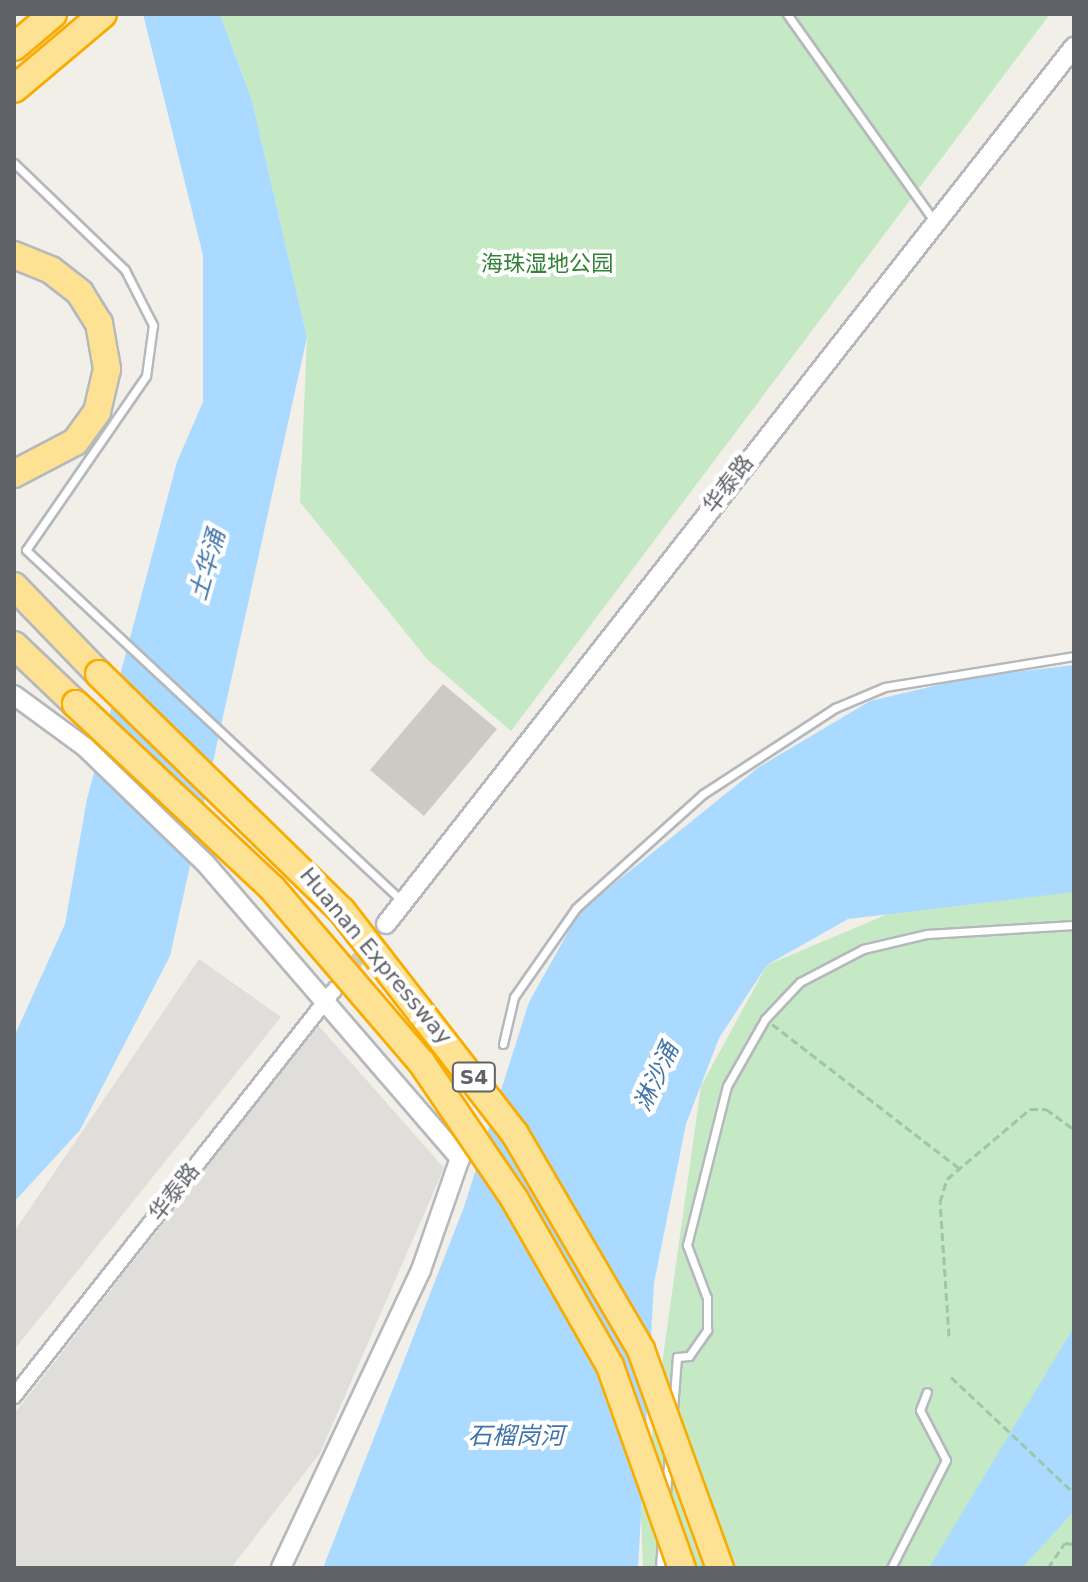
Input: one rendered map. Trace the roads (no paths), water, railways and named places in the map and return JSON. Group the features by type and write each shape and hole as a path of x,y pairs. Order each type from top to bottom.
{"highway":[{"path":"14,47 53,14"},
{"path":"14,89 103,14"},
{"path":"14,255 51,270 80,293 99,323 107,369 101,401 83,433 55,458 14,474"},
{"name":"Huanan Expressway","path":"14,586 99,674 342,911 420,1002 515,1134 641,1350 720,1568"},
{"name":"Huanan Expressway","path":"14,645 272,888 422,1063 515,1200 610,1366 682,1568"},
{"path":"14,664 76,704"}],"street":[{"name":"华泰路","path":"386,924 1074,47"},
{"path":"14,695 85,747 206,864 329,996 460,1165 421,1270 281,1568"},
{"name":"华泰路","path":"14,1396 329,996"}],"lane":[{"path":"787,14 935,223"},
{"path":"14,163 125,270 153,325 146,376 26,550 121,644 231,741 403,902"},
{"path":"503,1044 514,997 576,908 703,794 835,708 885,687 1074,656"},
{"path":"660,1568 677,1357 689,1356 707,1330 707,1298 687,1245 727,1086 765,1019 800,982 863,949 927,934 1074,925"},
{"path":"891,1568 946,1460 920,1410 927,1392"}],"water":[{"name":"土华涌","path":"143,14 220,14 252,101 307,337 170,956 80,1130 14,1202 14,1037 65,924 87,799 177,462 203,402 203,255"},
{"name":"石榴岗河","path":"1074,665 1074,892 848,919 767,965 719,1038 686,1124 654,1283 638,1568 323,1568 464,1207 529,1002 580,911 759,767 870,701 968,678"},
{"path":"1074,1327 1074,1511 1022,1568 929,1568"}],"tunnel":[{"path":"342,979 386,924"}],"park label":[{"name":"海珠湿地公园","path":"547,264"}],"water label":[{"name":"淋沙涌","path":"657,1077"}]}
